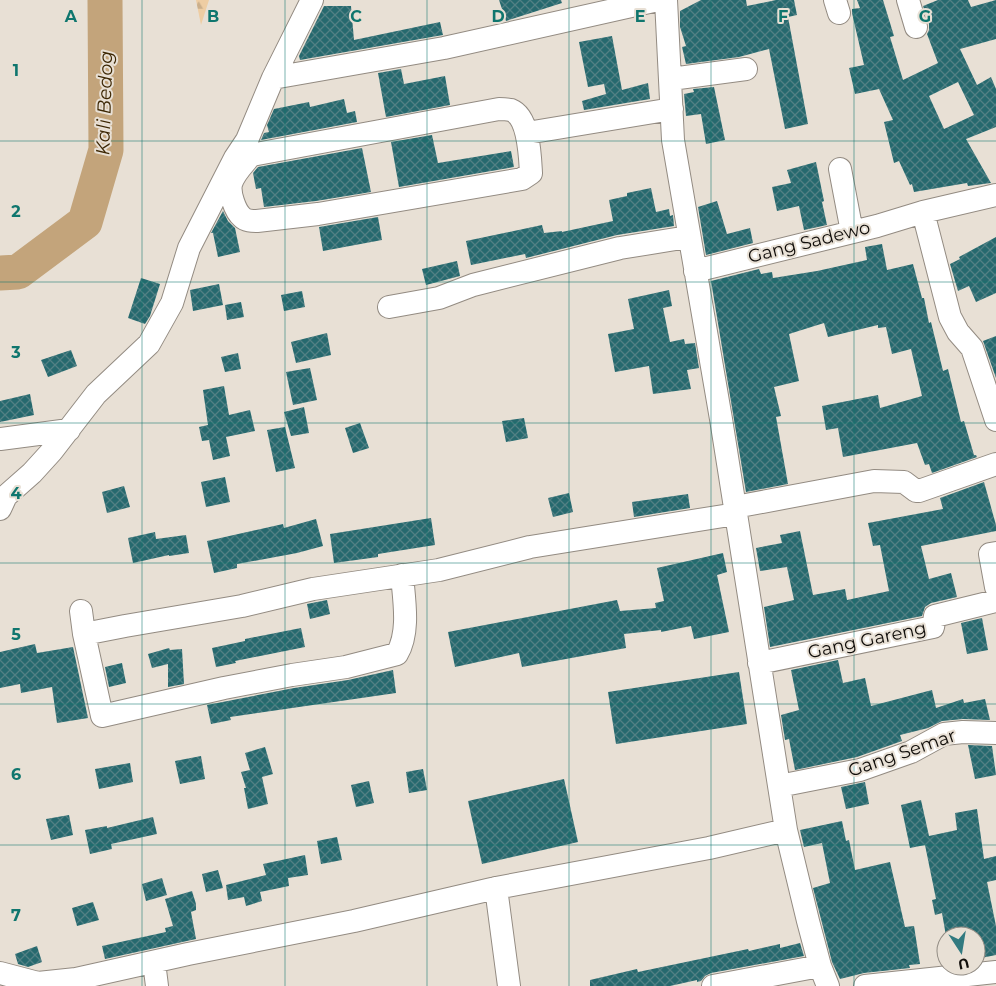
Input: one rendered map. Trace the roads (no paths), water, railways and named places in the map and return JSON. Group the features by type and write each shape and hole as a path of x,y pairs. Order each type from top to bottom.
{"street":[{"path":"0,509 6,496 32,472 69,430 96,394 149,344 172,303 189,248 235,158 247,140 273,78 312,0"},
{"path":"273,78 468,42 658,0"},
{"path":"666,0 673,140 688,237 735,510 786,830 820,966 828,986"},
{"path":"908,0 916,27"},
{"path":"670,79 746,70"},
{"path":"499,109 512,110 520,117 527,133 531,172 522,179 318,214 257,221 248,221 242,217 233,201 231,186 238,170 251,155 499,109"},
{"path":"527,133 672,109"},
{"path":"840,169 852,232"},
{"name":"Gang Sadewo","path":"695,271 996,195"},
{"path":"923,212 950,317 958,332 972,348 996,420"},
{"path":"389,307 439,298 473,285 620,248 688,237"},
{"path":"0,439 69,430"},
{"path":"84,634 242,606 312,590 439,570 530,547 735,510 874,480 904,482 916,491 919,491 996,464"},
{"path":"996,553 990,554 996,587"},
{"path":"81,611 84,634 102,716 224,688 346,667 397,654 402,645 405,611 402,575"},
{"name":"Gang Gareng","path":"759,663 933,627 935,616 996,602"},
{"name":"Gang Semar","path":"779,786 860,770 911,752 944,734 963,732 996,733"},
{"path":"0,972 38,983 76,979 354,921 496,888 709,848 786,830"},
{"path":"496,888 509,986"},
{"path":"154,962 157,986"},
{"path":"713,986 820,966"},
{"path":"865,986 989,977"}],"waterway":[{"name":"Kali Bedog","path":"0,273 18,272 85,222 106,150 105,0"}]}
